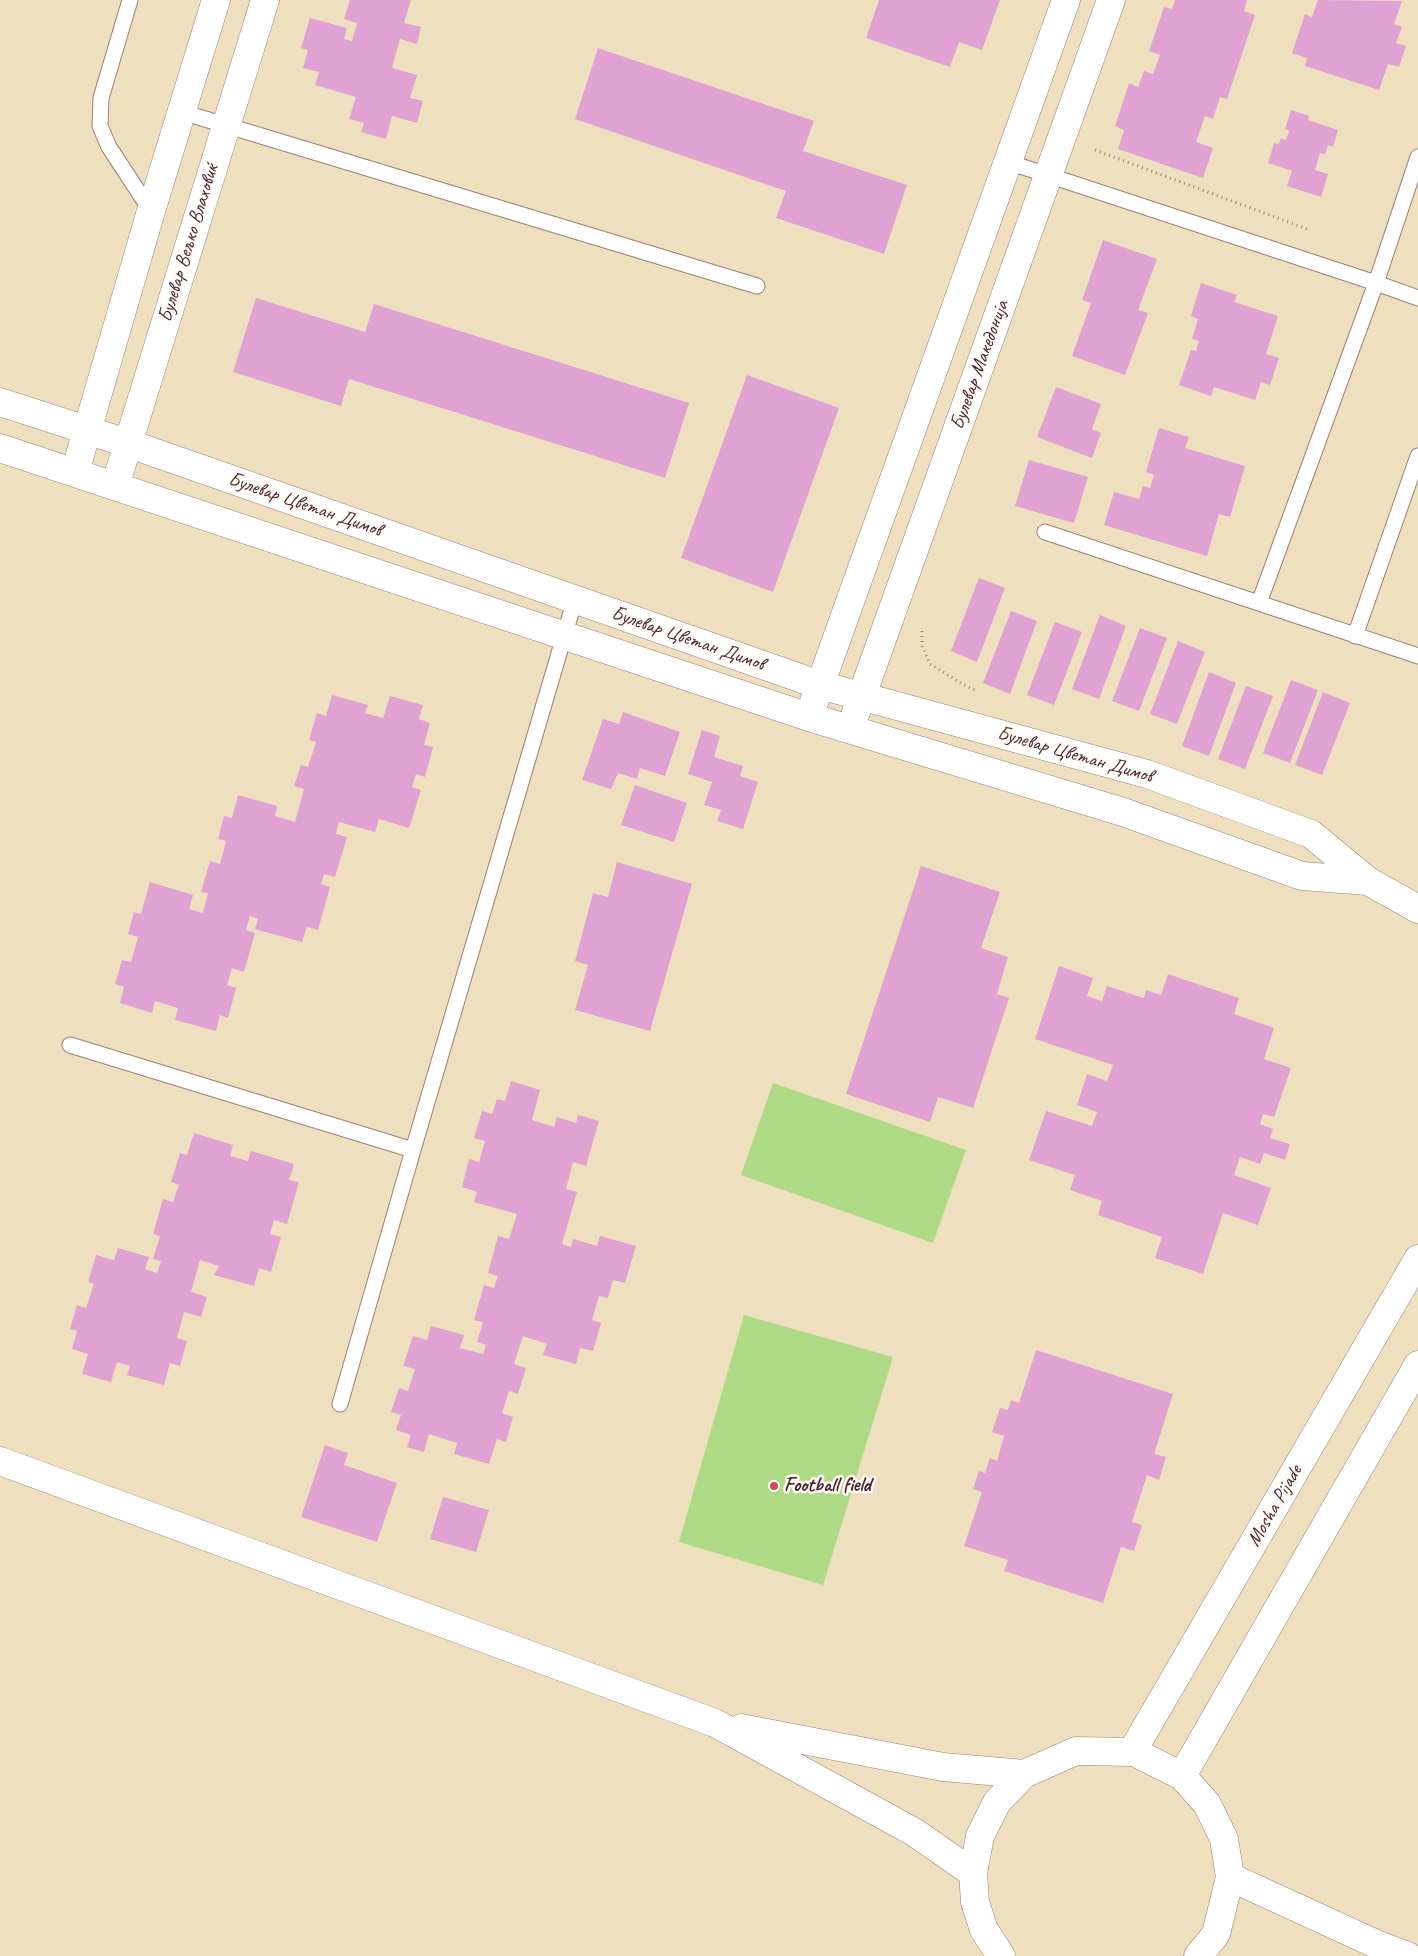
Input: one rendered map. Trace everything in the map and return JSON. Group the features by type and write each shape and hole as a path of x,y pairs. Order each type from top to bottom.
{"street":[{"path":"75,472 151,211 216,0"},
{"name":"Булевар Вељко Влаховиќ","path":"115,486 265,0"},
{"path":"809,717 1066,0"},
{"name":"Булевар Македонија","path":"850,730 1111,0"},
{"name":"Булевар Цветан Димов","path":"0,402 127,443 820,685 1146,774 1311,834 1368,881 1418,909"},
{"name":"Булевар Цветан Димов","path":"0,448 809,717 1123,812 1302,876 1368,881"},
{"name":"Mosha Pijade","path":"1132,1752 1418,1259"},
{"path":"1182,1776 1418,1365"},
{"path":"0,1461 715,1723 914,1832 973,1873"},
{"path":"715,1723 943,1767 1024,1774"},
{"path":"1000,1956 984,1930 975,1902 973,1873 980,1836 997,1802 1024,1774 1076,1751 1132,1752 1182,1776 1207,1804 1224,1839 1230,1877 1216,1934 1198,1956"},
{"path":"1230,1877 1376,1944 1408,1956"}],"lane":[{"path":"130,0 101,98 100,126 109,147 151,211"},
{"path":"182,112 757,286"},
{"path":"1258,603 1376,283 1418,157"},
{"path":"1008,162 1418,298"},
{"path":"1355,636 1418,456"},
{"path":"1045,532 1418,656"},
{"path":"340,1404 575,599"},
{"path":"70,1045 413,1150"}],"path":[{"path":"1095,150 1309,229"}],"green space":[{"path":"773,1083 966,1150 933,1243 741,1175"},
{"name":"Football field","path":"744,1315 893,1357 823,1585 679,1542"}],"building":[{"path":"350,0 411,0 404,23 421,27 417,44 400,39 392,68 417,75 410,98 423,101 417,123 392,116 386,139 361,132 364,123 349,119 356,97 315,85 319,72 303,68 308,50 301,48 310,18 347,28 344,39 352,41 357,23 344,19"},
{"path":"879,0 1000,0 982,50 959,42 950,67 866,38"},
{"path":"1175,0 1247,0 1244,11 1255,15 1227,99 1220,97 1213,119 1205,116 1196,142 1213,148 1203,178 1118,149 1124,130 1115,126 1129,83 1138,87 1144,71 1153,74 1160,55 1149,51 1164,7 1172,9"},
{"path":"1318,0 1402,1 1394,24 1402,27 1396,43 1406,46 1399,67 1388,64 1379,90 1305,66 1307,58 1292,53 1305,14 1312,17"},
{"path":"598,48 814,121 803,151 907,185 884,254 776,218 786,191 575,119"},
{"path":"1291,110 1309,116 1308,120 1338,130 1333,147 1328,145 1325,154 1320,153 1315,170 1328,174 1321,197 1287,186 1292,171 1268,163 1274,143 1279,144 1281,138 1286,140 1289,131 1285,129"},
{"path":"1103,240 1157,259 1138,310 1148,313 1125,375 1072,356 1091,303 1082,300"},
{"path":"1201,283 1237,295 1234,302 1278,316 1266,354 1279,358 1270,385 1261,382 1255,400 1214,387 1211,396 1179,385 1191,350 1196,351 1199,341 1192,339 1198,319 1191,316"},
{"path":"256,298 365,332 374,304 689,403 665,478 349,379 341,406 233,372"},
{"path":"747,375 839,408 773,592 681,558"},
{"path":"1056,387 1101,404 1092,429 1101,433 1092,458 1037,437"},
{"path":"1159,428 1189,437 1185,448 1245,466 1230,517 1219,514 1207,556 1104,525 1114,492 1139,499 1143,486 1150,488 1154,475 1146,472"},
{"path":"1029,460 1088,477 1074,523 1015,506"},
{"path":"979,578 1005,588 977,662 951,651"},
{"path":"1011,611 1037,621 1010,694 983,683"},
{"path":"1100,615 1126,626 1099,699 1072,689"},
{"path":"1055,622 1082,632 1054,705 1027,695"},
{"path":"1140,628 1167,638 1139,711 1112,701"},
{"path":"1178,641 1205,652 1177,724 1150,714"},
{"path":"1209,672 1236,683 1209,756 1182,746"},
{"path":"1291,680 1318,690 1290,763 1263,753"},
{"path":"1246,686 1273,696 1245,769 1218,759"},
{"path":"1323,692 1350,703 1322,775 1295,765"},
{"path":"332,695 368,705 365,713 383,718 390,696 423,705 419,719 430,723 424,745 433,747 425,777 416,774 412,787 421,790 409,828 379,819 375,832 339,822 336,834 347,837 335,877 324,874 321,884 330,887 318,930 307,927 302,942 255,929 258,919 250,916 246,930 255,933 244,972 232,968 227,985 236,988 228,1018 220,1015 216,1031 175,1020 178,1008 155,1001 152,1013 120,1003 124,987 115,984 122,960 131,962 138,937 128,934 134,912 141,914 150,882 193,895 189,909 203,913 208,893 201,892 210,861 220,864 226,841 218,839 224,816 232,818 238,795 277,806 275,816 295,822 304,789 294,786 301,765 308,767 316,742 309,740 317,713 326,716"},
{"path":"623,712 680,732 665,776 640,768 637,779 618,773 611,789 582,780 603,719 619,724"},
{"path":"702,730 720,736 714,757 743,766 740,776 758,782 743,829 717,821 721,810 704,805 712,782 688,774"},
{"path":"635,785 687,803 674,842 621,825"},
{"path":"617,862 692,884 650,1031 575,1010 588,965 575,961 593,893 608,897"},
{"path":"921,866 1000,892 981,948 1008,957 997,994 1009,998 973,1108 938,1097 930,1122 846,1094"},
{"path":"1059,966 1093,978 1087,996 1102,1001 1107,986 1144,998 1146,990 1161,995 1168,974 1239,998 1234,1014 1274,1028 1264,1059 1291,1068 1274,1117 1263,1114 1260,1124 1273,1129 1270,1138 1290,1144 1285,1160 1264,1153 1260,1164 1240,1157 1234,1175 1271,1188 1258,1225 1223,1213 1203,1274 1155,1258 1162,1237 1098,1215 1102,1201 1070,1190 1075,1175 1029,1160 1046,1111 1092,1126 1097,1112 1077,1105 1087,1074 1107,1081 1113,1065 1035,1039"},
{"path":"511,1081 540,1090 532,1120 554,1127 557,1117 576,1123 578,1115 599,1121 586,1166 573,1162 566,1189 577,1192 562,1244 571,1247 573,1239 597,1246 600,1236 636,1246 625,1283 613,1280 608,1298 599,1296 592,1320 601,1323 593,1351 580,1348 576,1364 543,1355 547,1344 523,1336 514,1364 526,1368 518,1394 509,1391 502,1413 513,1417 506,1442 497,1439 489,1464 454,1454 457,1443 429,1434 424,1452 407,1447 411,1435 396,1430 401,1415 391,1412 399,1388 408,1391 415,1369 403,1366 413,1336 427,1340 431,1326 464,1335 460,1348 483,1354 486,1345 477,1342 483,1322 474,1320 484,1285 494,1288 498,1276 488,1273 498,1236 509,1239 517,1214 474,1202 477,1192 462,1187 469,1159 479,1162 485,1141 474,1138 482,1111 492,1114 497,1099 505,1101"},
{"path":"194,1133 233,1145 230,1156 248,1161 251,1151 294,1164 289,1180 299,1182 287,1224 274,1220 270,1234 281,1237 271,1272 259,1268 254,1286 214,1275 219,1266 200,1260 191,1292 207,1297 201,1317 184,1312 177,1338 187,1341 180,1366 170,1363 164,1385 127,1375 130,1366 117,1362 111,1382 82,1374 88,1354 72,1349 77,1331 70,1329 77,1305 86,1308 94,1284 88,1282 96,1255 114,1260 118,1248 149,1257 145,1269 157,1273 161,1261 153,1259 160,1236 153,1234 163,1199 173,1202 179,1185 171,1182 180,1153 187,1155"},
{"path":"1036,1350 1173,1394 1154,1454 1166,1457 1159,1480 1147,1475 1132,1522 1142,1525 1134,1551 1121,1547 1103,1603 1004,1571 1008,1560 964,1546 982,1492 973,1489 979,1471 985,1473 990,1458 997,1461 1004,1436 992,1432 1000,1408 1008,1410 1011,1400 1019,1403"},
{"path":"325,1445 348,1453 344,1465 397,1483 377,1542 301,1517"},
{"path":"443,1497 489,1510 476,1552 430,1539"}],"place":[{"name":"Football field","path":"774,1486"}]}
